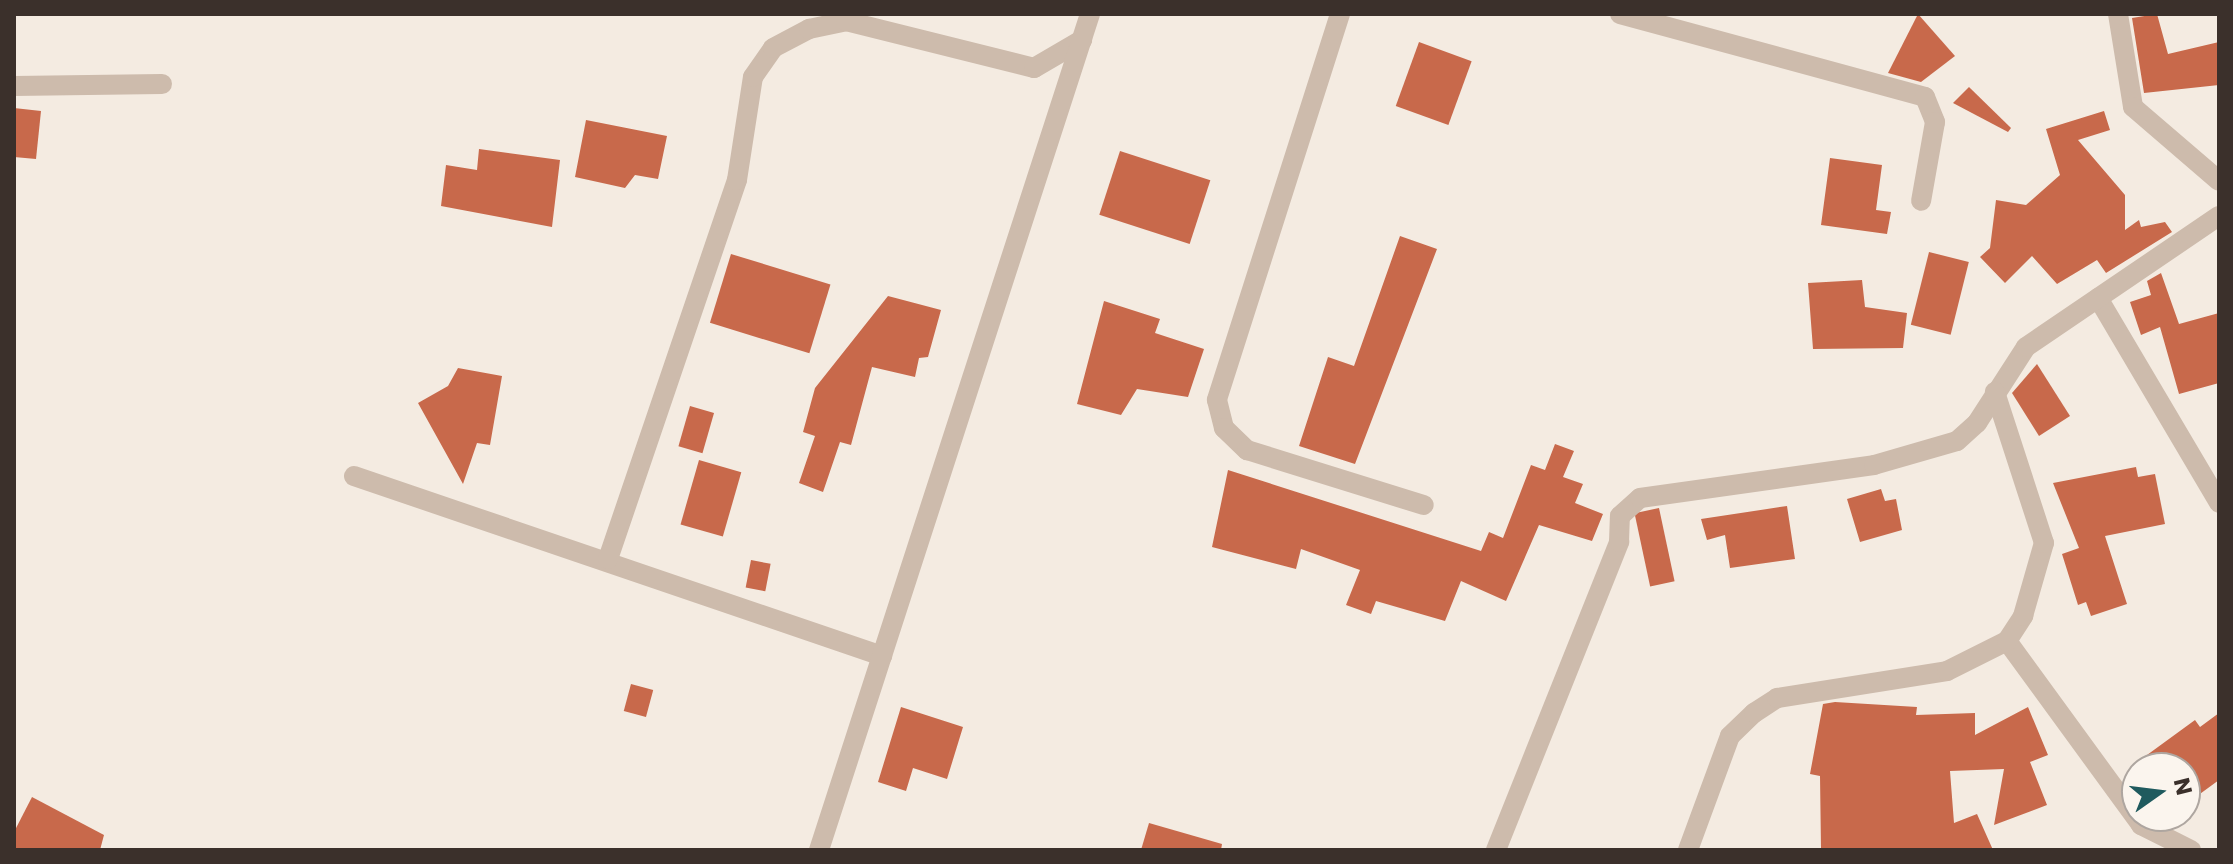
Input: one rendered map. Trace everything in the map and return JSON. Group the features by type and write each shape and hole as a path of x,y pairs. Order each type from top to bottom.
{"street":[{"path":"819,850 1090,14"},
{"path":"1340,14 1217,400 1224,428 1247,450 1424,505"},
{"path":"1620,14 1925,97 1935,122 1921,201"},
{"path":"2118,14 2133,107 2219,181"},
{"path":"608,559 737,180 753,77 773,48 809,29 846,21 1034,68 1082,40"},
{"path":"14,86 162,84"},
{"path":"1496,850 1619,542 1620,516 1640,498 1929,454 1977,423 2026,347 2219,216"},
{"path":"2098,298 2219,503"},
{"path":"1688,850 1730,736 1754,713 1777,698 1947,671 2007,641 2023,616 2044,543 1995,392"},
{"path":"354,476 608,559 882,656"},
{"path":"2007,641 2141,825 2190,850"}],"building":[{"path":"1918,14 1955,56 1921,82 1888,73"},
{"path":"2157,14 2168,54 2219,42 2219,85 2144,93 2132,18"},
{"path":"1419,42 1472,61 1448,125 1396,106"},
{"path":"1969,87 2011,128 2008,132 1953,103"},
{"path":"14,108 41,111 36,159 14,157"},
{"path":"2104,111 2110,130 2078,140 2125,195 2125,230 2139,220 2141,227 2165,222 2172,232 2106,273 2097,260 2057,284 2032,256 2005,283 1980,257 1990,248 1996,200 2026,205 2060,175 2046,129"},
{"path":"586,120 667,136 658,179 635,175 625,188 575,177"},
{"path":"479,149 560,160 552,227 441,206 446,165 477,170"},
{"path":"1120,151 1210,180 1190,244 1099,215"},
{"path":"1830,158 1882,165 1876,210 1891,212 1887,234 1821,225"},
{"path":"1400,236 1437,249 1355,464 1299,446 1328,357 1354,366"},
{"path":"1929,252 1969,262 1951,335 1911,325"},
{"path":"731,254 830,284 809,353 710,323"},
{"path":"2161,273 2179,324 2219,313 2219,383 2179,394 2160,327 2141,335 2130,302 2151,295 2147,281"},
{"path":"1862,280 1865,307 1907,313 1903,348 1813,349 1808,283"},
{"path":"888,296 941,310 928,357 919,358 915,377 872,367 851,445 840,442 823,492 799,483 815,436 803,432 815,388"},
{"path":"1104,301 1160,319 1155,333 1204,349 1188,397 1137,389 1121,415 1077,404"},
{"path":"2037,364 2070,416 2039,436 2012,393"},
{"path":"458,368 502,376 490,445 477,443 463,484 418,403 448,386"},
{"path":"690,406 714,413 702,453 678,446"},
{"path":"1555,444 1574,451 1563,477 1583,484 1575,503 1603,514 1592,541 1539,525 1506,601 1461,581 1445,621 1376,601 1371,614 1346,605 1360,570 1301,549 1296,569 1212,547 1228,470 1481,551 1489,532 1503,538 1531,465 1545,470"},
{"path":"699,460 741,472 723,537 681,524"},
{"path":"2136,467 2138,477 2155,474 2165,524 2105,536 2127,604 2091,616 2086,602 2078,605 2062,554 2079,548 2053,483"},
{"path":"1881,489 1885,501 1896,499 1902,530 1860,542 1847,499"},
{"path":"1787,506 1795,559 1730,568 1725,535 1707,540 1701,519"},
{"path":"1659,508 1675,581 1650,587 1635,513"},
{"path":"751,560 771,564 765,591 746,587"},
{"path":"631,684 653,690 646,717 624,711"},
{"path":"1823,704 1917,707 1916,715 1975,713 1975,735 2028,707 2048,755 2030,762 2047,805 1994,825 2004,769 1950,771 1954,823 1977,814 1993,850 1821,849 1820,776 1810,774"},
{"path":"901,707 963,727 947,779 913,768 906,791 878,782"},
{"path":"2219,713 2219,780 2201,793 2201,752 2151,752 2195,720 2200,727"},
{"path":"32,797 104,835 100,850 14,850 14,832"},
{"path":"1149,823 1222,844 1221,850 1141,850"}]}
